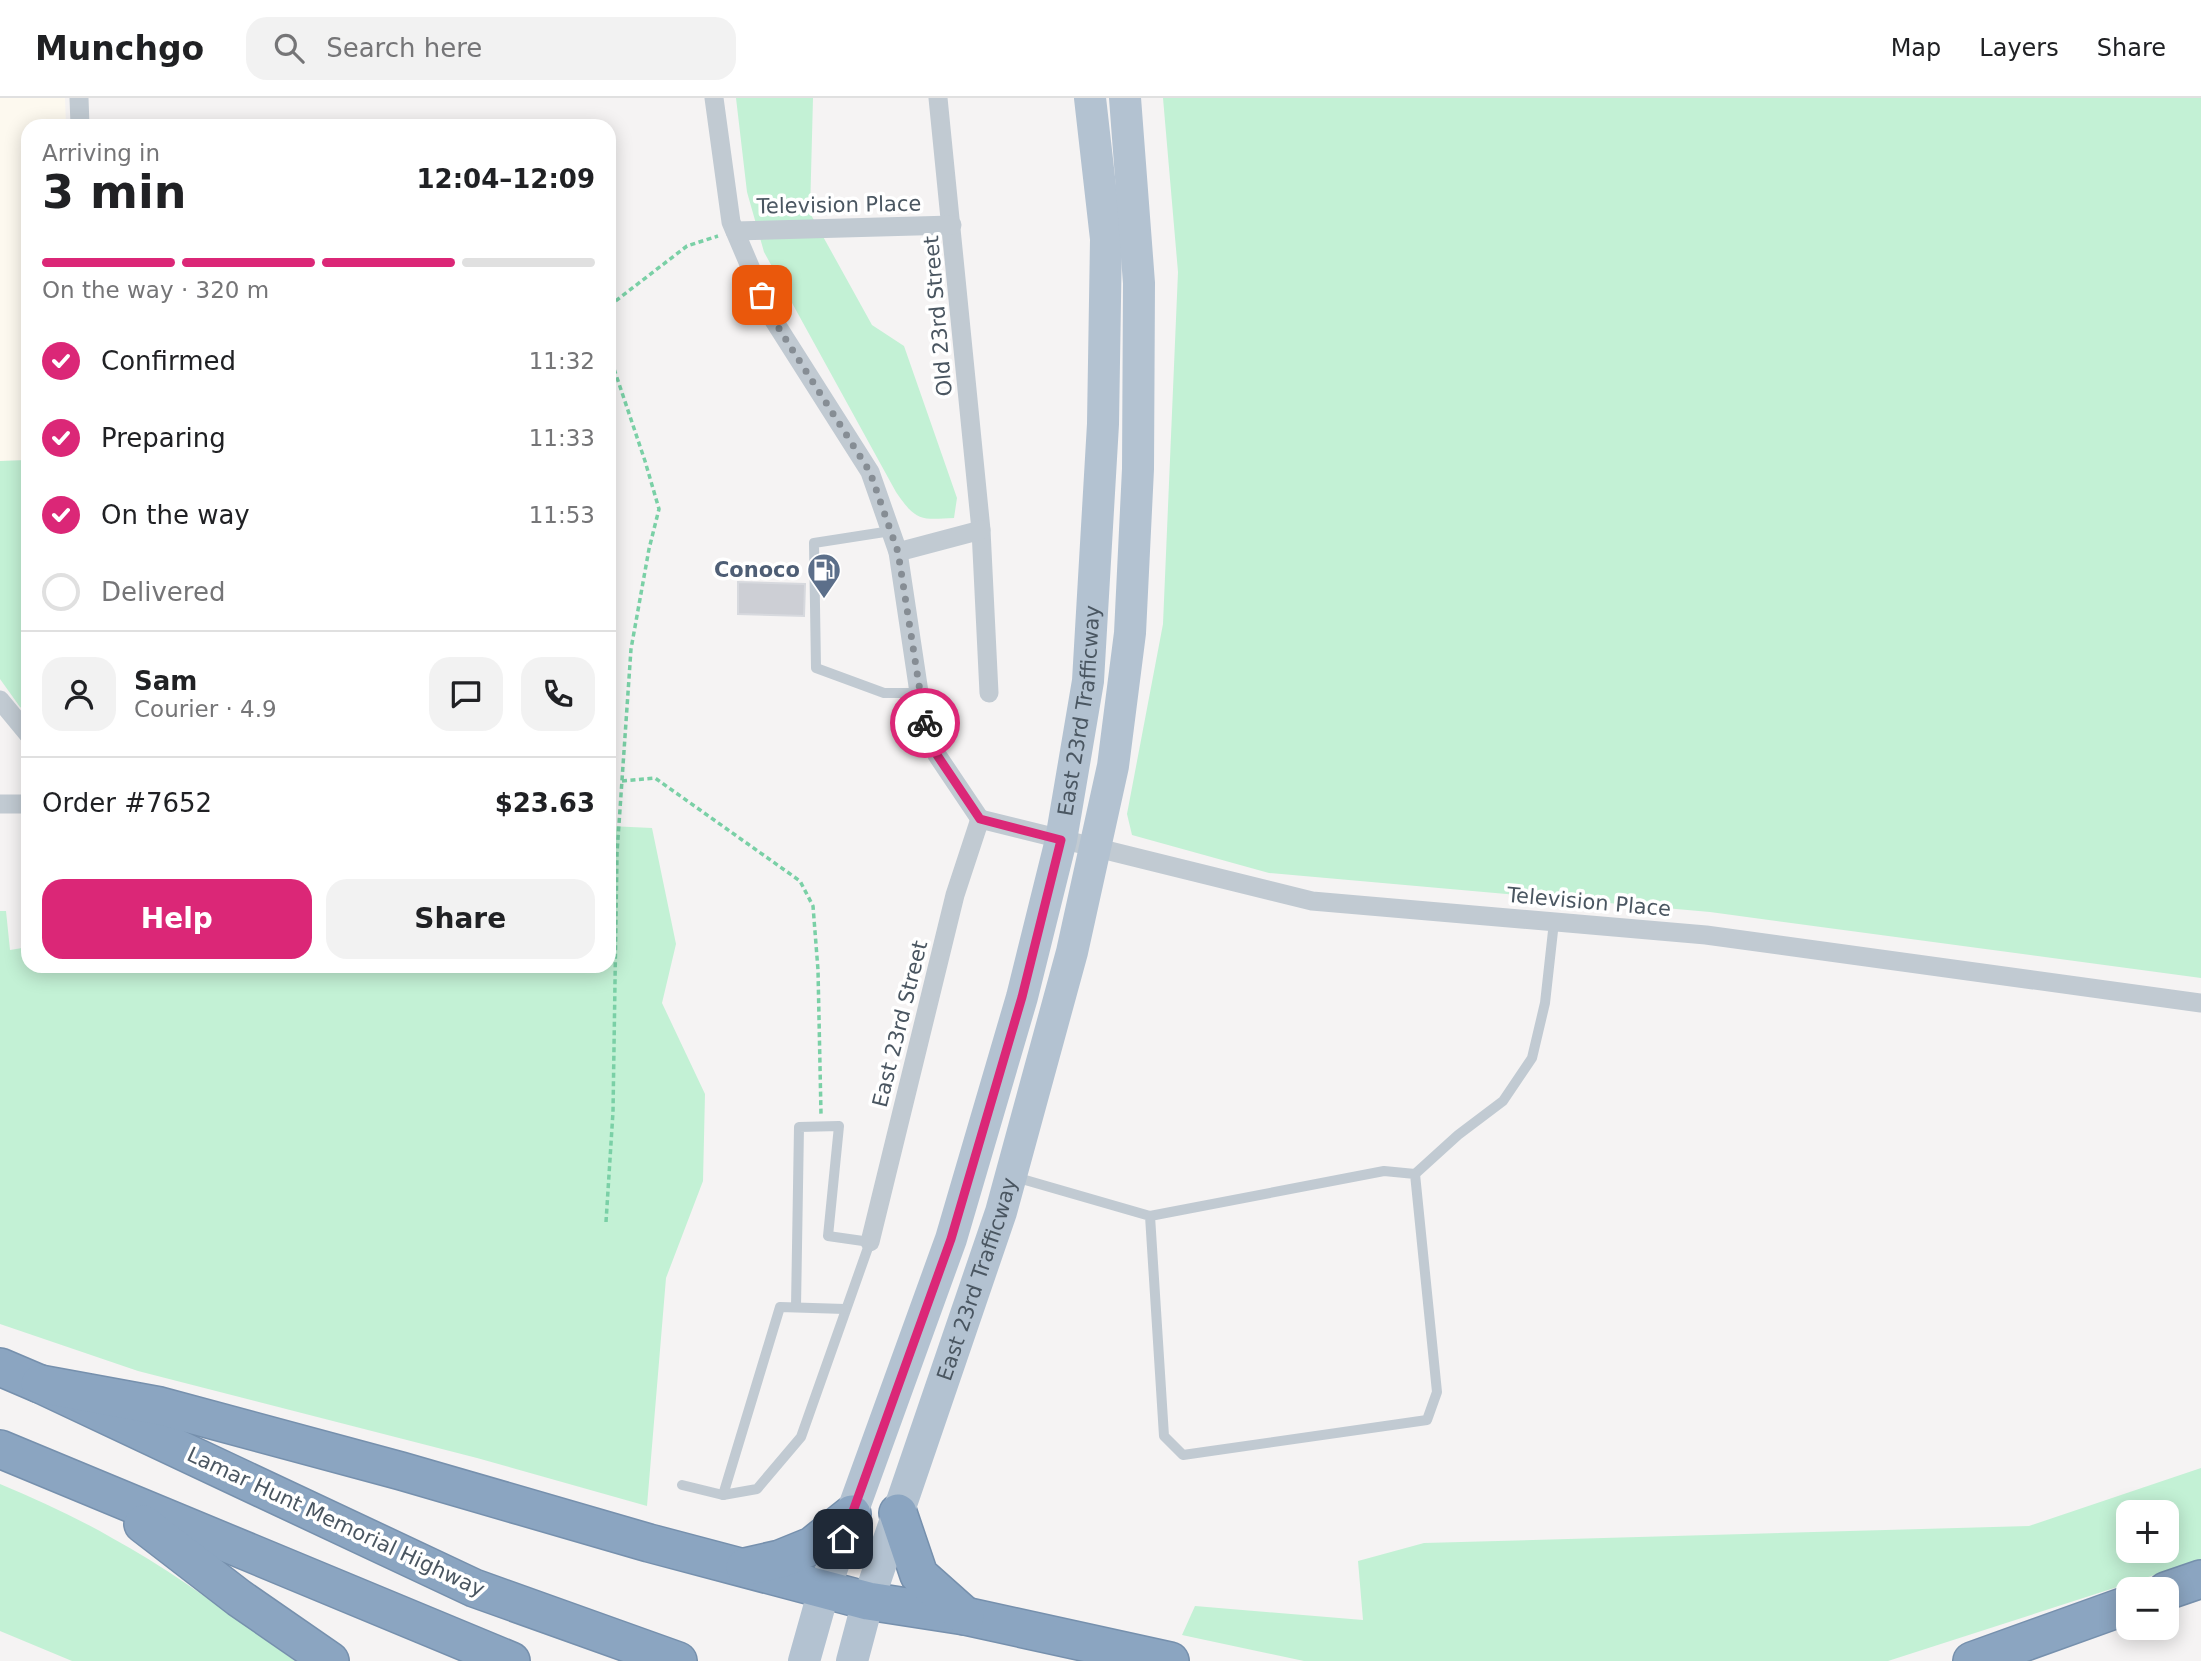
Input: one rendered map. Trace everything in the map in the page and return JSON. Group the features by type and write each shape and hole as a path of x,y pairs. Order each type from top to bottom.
{"highway":[{"name":"Lamar Hunt Memorial Highway","path":"0,1367 474,1588 678,1661"},
{"path":"40,1384 160,1406 868,1601 964,1616 1170,1661"},
{"path":"0,1449 511,1661"},
{"path":"104,1494 239,1598 330,1661"},
{"path":"898,1513 919,1575 964,1616"},
{"path":"741,1567 780,1559 812,1546 852,1514"},
{"path":"2179,1586 2201,1578"},
{"path":"1972,1661 2116,1609"}],"main road":[{"name":"East 23rd Trafficway","path":"804,1661 824,1590 951,1239 1022,997 1061,840 1088,681 1103,424 1106,239 1090,98"},
{"name":"East 23rd Trafficway","path":"852,1661 868,1601 1002,1212 1072,952 1113,766 1130,633 1138,469 1139,283 1125,98"}],"street":[{"path":"79,98 80,119"},
{"name":"Television Place","path":"715,98 731,222 735,231 952,225"},
{"name":"Old 23rd Street","path":"938,98 981,530"},
{"path":"735,231 771,316 870,472 898,552 923,719 937,755 980,819"},
{"path":"898,552 981,530 989,693"},
{"path":"0,701 21,726"},
{"path":"0,804 21,804"},
{"name":"Television Place","path":"980,819 1312,901 1706,935 2201,1003"},
{"name":"East 23rd Street","path":"870,1242 955,895 980,819"}],"lane":[{"path":"891,531 814,543 816,668 884,693 918,693"},
{"path":"1012,1175 1150,1216 1384,1171 1415,1174 1458,1135 1503,1101 1532,1058 1545,1003 1554,922"},
{"path":"681,1485 723,1495 757,1489 802,1437 870,1242 828,1236 839,1126 799,1127 796,1307"},
{"path":"1150,1216 1164,1436 1183,1455 1427,1420 1437,1392 1415,1174"},
{"path":"723,1495 780,1307 845,1309"}],"path":[{"path":"616,301 687,246 735,231"},
{"path":"616,375 659,509 631,649 616,905"},
{"path":"622,780 654,778 800,881 813,906 818,970 822,1126"},
{"path":"606,1222 612,1112 615,973"}],"shaded area":[{"path":"0,98 65,98 66,119 21,119 21,460 0,461"}],"green space":[{"path":"736,98 813,98 810,213 872,325 904,346 957,498 954,518 920,517 909,509 896,492 764,252 747,192"},
{"path":"1163,98 2201,98 2201,978 1710,912 1269,873 1132,835 1127,814 1163,624 1178,272"},
{"path":"21,460 21,708 0,679 0,461"},
{"path":"616,826 652,828 676,944 662,1003 705,1094 703,1181 666,1278 647,1506 477,1458 138,1371 0,1324 0,911 6,911 10,950 21,948 21,973 616,973"},
{"path":"2201,1468 2201,1560 2148,1577 2116,1577 2116,1587 1888,1661 1304,1661 1182,1635 1195,1606 1363,1620 1358,1561 1424,1543 2029,1526"},
{"path":"0,1484 71,1516 136,1552 205,1596 295,1661 72,1661 0,1631"}],"building":[{"path":"738,582 805,584 804,616 738,614"}],"way so far":[{"path":"762,295 771,316 870,472 898,552 918,693 925,723"}],"place":[{"name":"Conoco","path":"824,600"}],"route":[{"path":"843,1539 951,1239 1022,997 1061,840 980,819 937,755 925,723"}]}
